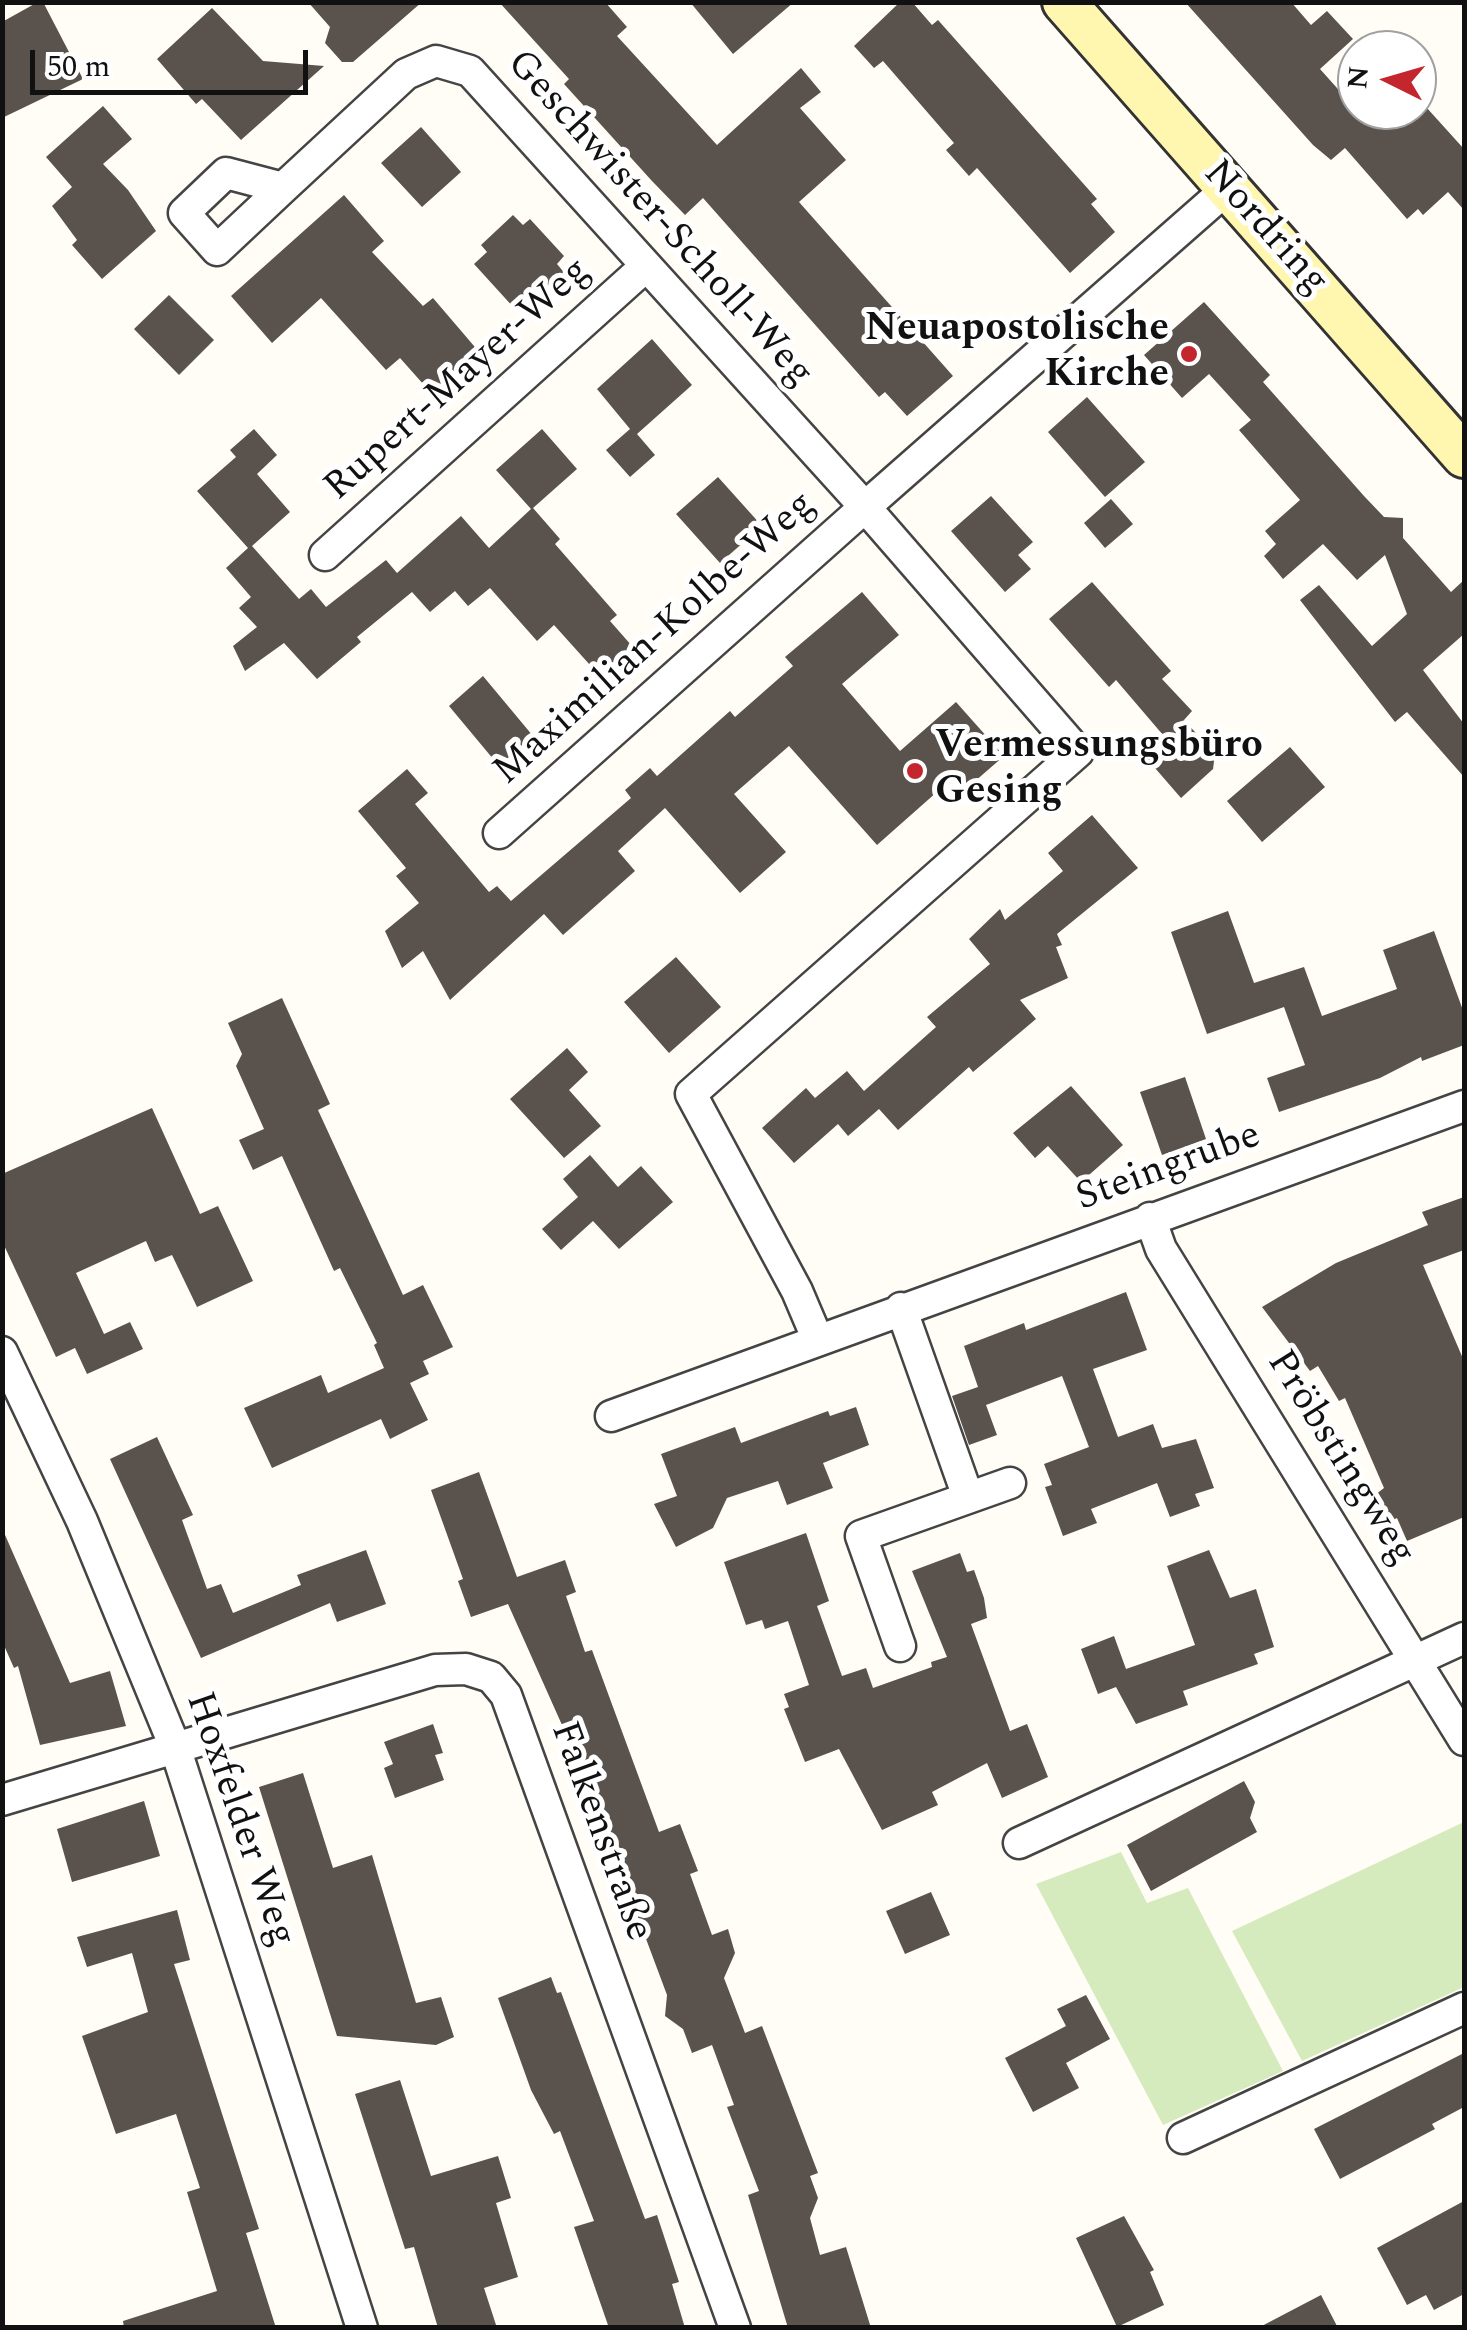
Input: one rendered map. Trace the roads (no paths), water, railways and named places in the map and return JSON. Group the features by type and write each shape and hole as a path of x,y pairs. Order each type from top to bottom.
{"main road":[{"name":"Nordring","path":"1064,2 1464,456"}],"street":[{"name":"Geschwister-Scholl-Weg","path":"284,188 406,74 436,61 470,71 865,507 1078,752 691,1094 797,1291 817,1338"},
{"name":"Maximilian-Kolbe-Weg","path":"499,832 1228,188"},
{"name":"Rupert-Mayer-Weg","path":"325,556 646,266"},
{"name":"Steingrube","path":"611,1416 1464,1106"},
{"name":"Pröbstingweg","path":"1150,1218 1162,1249 1464,1740"},
{"path":"900,1308 968,1497"},
{"name":"Hoxfelder Weg","path":"2,1352 82,1521 175,1747 362,2328"},
{"path":"900,1646 861,1536 1010,1483"},
{"path":"1019,1843 1464,1638"},
{"name":"Falkenstraße","path":"2,1800 436,1670 466,1669 490,1677 506,1694 735,2328"},
{"path":"1183,2138 1464,2008"}],"place":[{"name":"Neuapostolische Kirche","path":"1189,354"},
{"name":"Vermessungsbüro Gesing","path":"915,771"}]}
